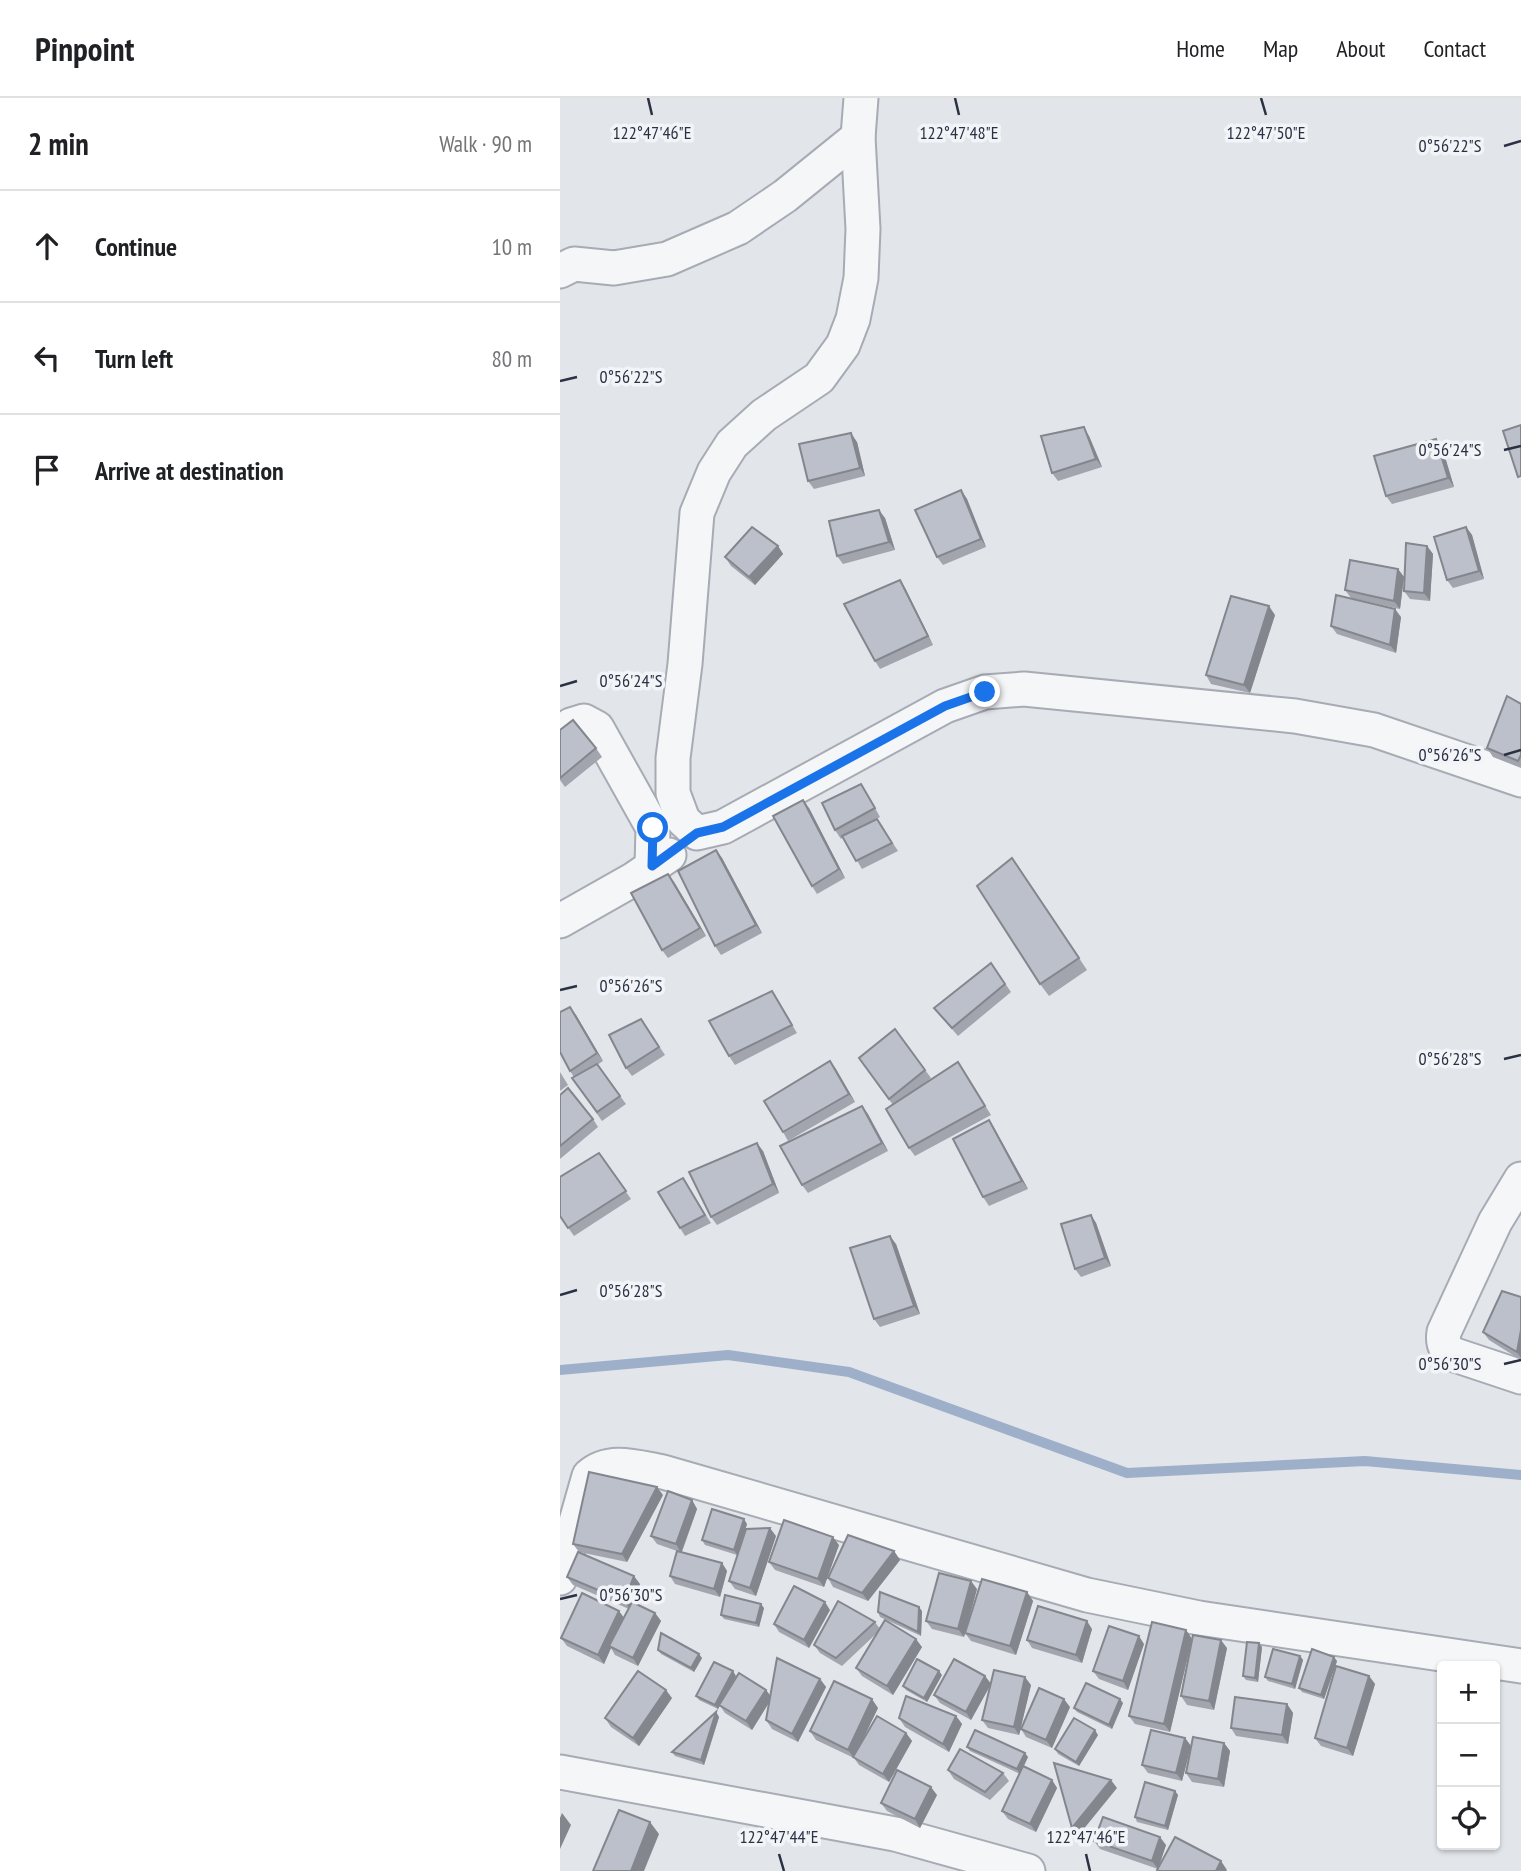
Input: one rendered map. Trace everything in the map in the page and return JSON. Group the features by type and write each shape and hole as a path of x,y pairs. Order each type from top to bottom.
{"street":[{"path":"697,833 683,820 673,793 673,758 685,664 696,513 714,472 732,444 764,415 819,378 843,345 853,319 861,278 863,229 858,137 861,98"},
{"path":"565,265 614,268 667,259 738,228 785,196 858,137"},
{"path":"560,921 652,866 697,833 723,827 945,706 985,692 1024,689 1295,716 1374,730 1521,780"},
{"path":"560,732 570,725 584,721 597,728 653,828 652,866"},
{"path":"1521,1179 1495,1222 1442,1340 1448,1352 1521,1377"},
{"path":"560,1578 589,1476 604,1467 619,1465 663,1472 1087,1595 1199,1618 1521,1666"},
{"path":"560,1772 895,1835 1028,1871"}],"building":[{"path":"1521,425 1521,476 1518,477 1503,431"},
{"path":"1084,427 1096,459 1052,473 1041,436"},
{"path":"851,433 860,468 808,481 799,444"},
{"path":"1436,439 1448,478 1386,496 1374,456"},
{"path":"961,490 981,539 937,557 915,510"},
{"path":"879,510 889,542 837,556 829,521"},
{"path":"752,527 778,546 749,577 725,557"},
{"path":"1466,527 1479,571 1447,580 1434,537"},
{"path":"1406,543 1427,546 1424,593 1404,591"},
{"path":"1350,560 1398,569 1394,601 1345,590"},
{"path":"900,580 928,636 875,661 844,604"},
{"path":"1336,595 1395,609 1390,645 1331,626"},
{"path":"1231,596 1269,606 1244,685 1206,675"},
{"path":"1507,696 1521,704 1521,755 1518,761 1487,748"},
{"path":"573,720 596,748 560,778 560,730"},
{"path":"861,784 875,808 835,830 822,803"},
{"path":"803,800 839,869 812,886 773,816"},
{"path":"877,819 892,843 856,861 842,836"},
{"path":"716,850 756,925 715,946 678,871"},
{"path":"1012,858 1079,958 1040,984 977,886"},
{"path":"668,874 700,928 662,950 631,893"},
{"path":"991,963 1005,984 952,1028 934,1008"},
{"path":"772,991 792,1025 729,1056 709,1021"},
{"path":"570,1007 597,1053 570,1071 560,1052 560,1012"},
{"path":"641,1019 659,1047 626,1068 609,1035"},
{"path":"895,1029 925,1070 889,1099 859,1058"},
{"path":"830,1061 849,1094 783,1132 764,1101"},
{"path":"958,1062 985,1106 909,1148 886,1109"},
{"path":"597,1064 620,1096 597,1112 572,1078"},
{"path":"568,1088 593,1119 560,1146 560,1095"},
{"path":"862,1106 882,1143 802,1185 780,1146"},
{"path":"989,1120 1022,1181 983,1197 953,1139"},
{"path":"757,1143 773,1184 711,1217 689,1172"},
{"path":"599,1153 626,1191 568,1228 560,1216 560,1177"},
{"path":"683,1178 705,1215 680,1228 658,1192"},
{"path":"1091,1215 1105,1258 1075,1269 1061,1224"},
{"path":"890,1236 914,1306 874,1319 850,1248"},
{"path":"1502,1291 1521,1297 1521,1330 1517,1352 1483,1332"},
{"path":"589,1472 657,1487 622,1554 573,1544"},
{"path":"668,1491 692,1500 676,1544 651,1536"},
{"path":"712,1509 744,1519 734,1550 702,1540"},
{"path":"784,1520 833,1537 818,1579 769,1562"},
{"path":"770,1528 750,1588 729,1581 746,1529"},
{"path":"848,1535 894,1551 862,1593 828,1578"},
{"path":"677,1551 722,1563 714,1589 670,1576"},
{"path":"578,1552 634,1576 624,1601 567,1577"},
{"path":"939,1573 971,1581 958,1629 926,1621"},
{"path":"982,1579 1027,1592 1010,1646 965,1633"},
{"path":"794,1586 825,1602 804,1640 774,1624"},
{"path":"880,1592 919,1607 918,1632 878,1612"},
{"path":"582,1593 619,1611 598,1655 561,1638"},
{"path":"725,1595 761,1604 756,1623 721,1615"},
{"path":"838,1601 875,1622 836,1658 814,1645"},
{"path":"632,1602 655,1613 633,1658 609,1646"},
{"path":"1038,1606 1087,1621 1076,1655 1027,1640"},
{"path":"885,1620 916,1639 887,1686 856,1668"},
{"path":"1152,1622 1186,1630 1164,1724 1129,1716"},
{"path":"1109,1626 1139,1636 1123,1681 1093,1671"},
{"path":"661,1633 699,1654 691,1668 658,1650"},
{"path":"1193,1635 1221,1640 1209,1701 1181,1696"},
{"path":"1247,1642 1259,1643 1255,1678 1243,1676"},
{"path":"1273,1649 1300,1656 1292,1684 1265,1677"},
{"path":"1312,1649 1334,1657 1321,1695 1299,1688"},
{"path":"777,1658 820,1679 792,1734 766,1720"},
{"path":"917,1659 939,1671 924,1698 903,1686"},
{"path":"954,1659 985,1676 966,1712 934,1695"},
{"path":"714,1662 733,1671 715,1705 696,1696"},
{"path":"1336,1666 1369,1676 1347,1748 1315,1738"},
{"path":"994,1670 1025,1677 1014,1727 982,1720"},
{"path":"638,1671 666,1690 633,1738 605,1718"},
{"path":"739,1673 766,1690 746,1721 719,1705"},
{"path":"834,1681 872,1699 848,1750 810,1731"},
{"path":"1086,1683 1120,1699 1109,1725 1074,1708"},
{"path":"1039,1688 1064,1699 1046,1740 1021,1729"},
{"path":"906,1696 956,1716 943,1744 899,1718"},
{"path":"1235,1697 1287,1704 1282,1735 1231,1728"},
{"path":"716,1712 701,1760 672,1752"},
{"path":"877,1716 906,1733 883,1774 853,1757"},
{"path":"1074,1718 1095,1730 1076,1762 1055,1749"},
{"path":"975,1730 1025,1753 1017,1769 967,1747"},
{"path":"1151,1730 1185,1738 1176,1773 1142,1765"},
{"path":"1193,1737 1224,1743 1218,1779 1186,1773"},
{"path":"960,1749 1003,1773 985,1792 948,1770"},
{"path":"1054,1763 1111,1780 1072,1828"},
{"path":"1023,1766 1052,1780 1030,1824 1002,1811"},
{"path":"897,1770 931,1787 915,1819 881,1803"},
{"path":"1145,1782 1175,1791 1165,1826 1135,1817"},
{"path":"619,1810 650,1822 631,1871 593,1871"},
{"path":"1103,1817 1160,1837 1152,1861 1094,1841"},
{"path":"1175,1837 1221,1861 1216,1871 1157,1870"}],"waterway":[{"path":"560,1370 728,1355 849,1372 1127,1473 1365,1461 1521,1475"}],"route":[{"path":"653,828 652,866 697,833 723,827 945,706 985,692"}]}
